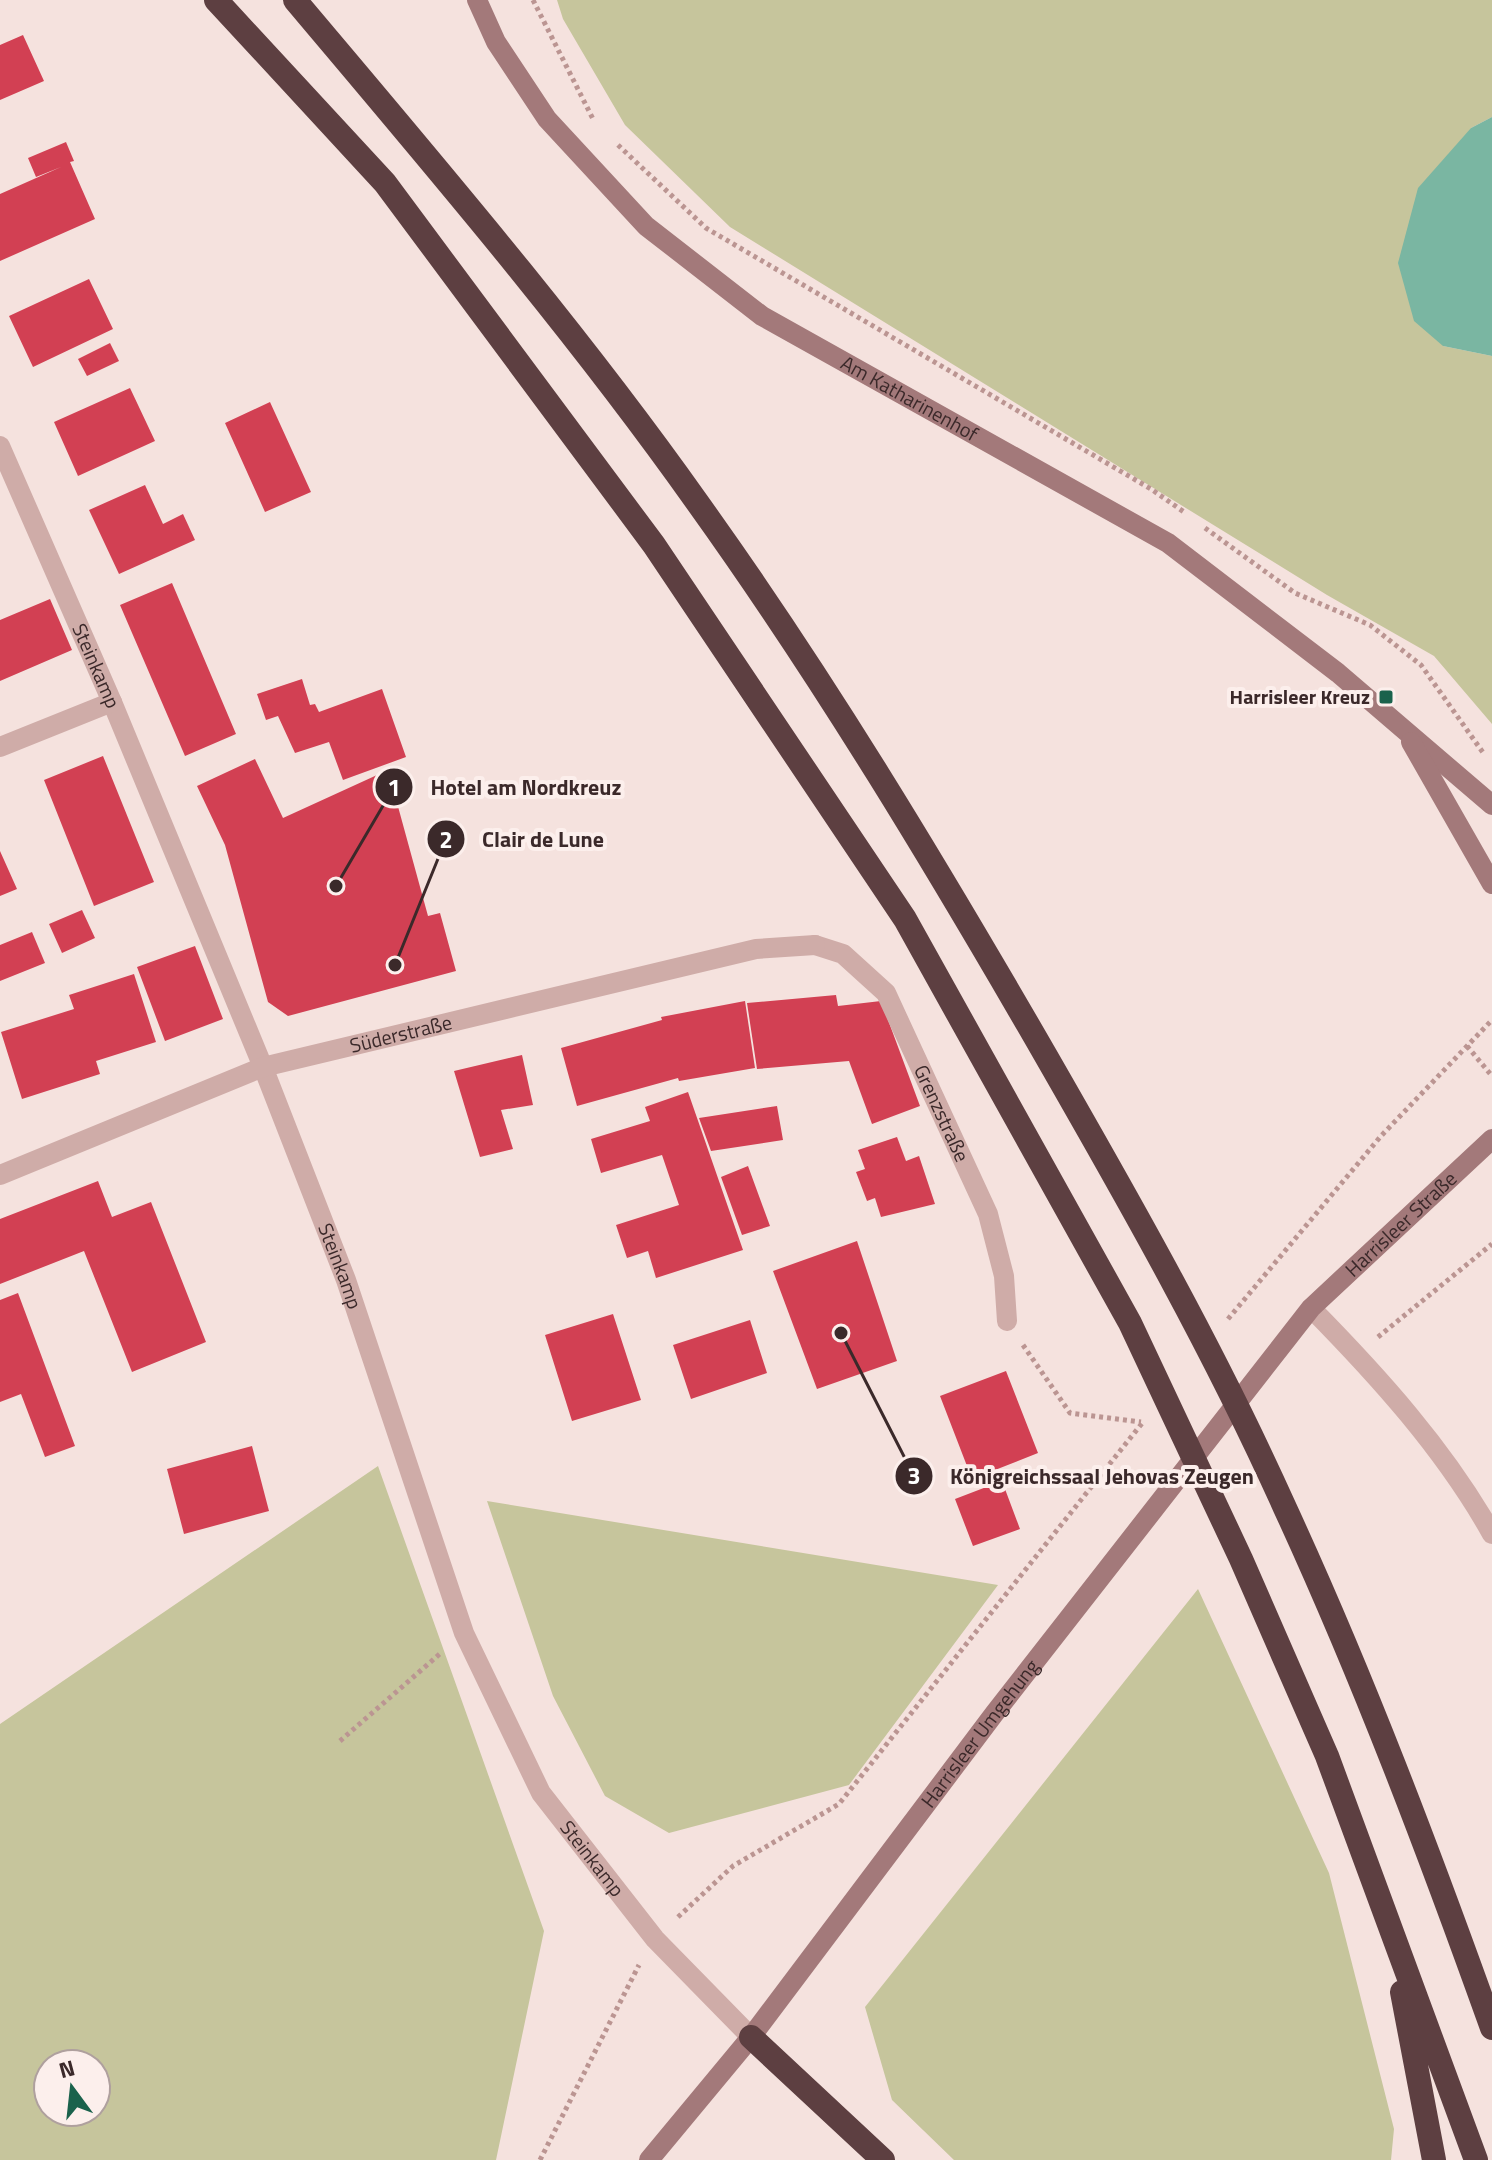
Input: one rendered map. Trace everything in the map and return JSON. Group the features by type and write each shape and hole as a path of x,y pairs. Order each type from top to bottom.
{"highway":[{"path":"216,0 385,183 654,545 905,919 1130,1323 1241,1559 1327,1756 1476,2160"},
{"path":"295,0 582,348 698,502 834,706 962,909 1176,1282 1285,1507 1380,1729 1492,2028"},
{"path":"1388,1919 1434,2160"},
{"path":"751,2037 883,2160"}],"main road":[{"name":"Am Katharinenhof","path":"477,0 496,42 547,119 646,226 762,316 1168,543 1338,673 1492,805"},
{"name":"Am Katharinenhof","path":"1405,731 1492,884"},
{"name":"Harrisleer Straße","path":"1311,1308 1492,1139"},
{"name":"Harrisleer Umgehung","path":"649,2160 751,2037 994,1714 1311,1308"}],"street":[{"name":"Steinkamp","path":"0,446 112,702 263,1067 346,1280 464,1633 541,1793 655,1939 751,2037"},
{"path":"0,747 112,702"},
{"name":"Süderstraße","path":"0,1175 263,1067 756,949 815,945"},
{"name":"Grenzstraße","path":"815,945 843,954 886,993 988,1214 1004,1276 1007,1321"},
{"path":"1311,1308 1357,1355 1445,1461 1492,1534"}],"path":[{"path":"533,0 595,123"},
{"path":"606,134 706,228 1151,489 1187,515"},
{"path":"1199,523 1295,593 1370,625 1421,665 1492,766"},
{"path":"1222,1327 1381,1136 1492,1020"},
{"path":"1467,1046 1492,1076"},
{"path":"1357,1355 1492,1244"},
{"path":"1007,1321 1070,1413 1143,1422"},
{"path":"540,2160 627,1985 655,1939 733,1866 839,1804 1153,1410"},
{"path":"340,1741 464,1633"}],"shaded area":[{"path":"557,0 1492,0 1492,117 1471,128 1443,346 1492,356 1492,724 1434,656 1327,595 730,227 625,125 563,19"},
{"path":"1492,117 1492,356 1443,346 1414,321 1398,263 1418,188 1471,128"},
{"path":"378,1466 544,1931 496,2160 0,2160 0,1724"},
{"path":"487,1501 998,1585 849,1785 669,1833 605,1796 553,1696"},
{"path":"1198,1589 1329,1873 1394,2129 1391,2160 954,2160 892,2100 865,2007"}],"building":[{"path":"23,35 44,81 0,100 0,45"},
{"path":"66,142 74,161 70,162 95,219 0,261 0,194 61,167 36,177 28,158"},
{"path":"89,279 113,329 33,367 9,316"},
{"path":"110,343 119,361 87,376 78,359"},
{"path":"130,388 155,441 78,476 54,422"},
{"path":"270,402 311,492 265,512 225,423"},
{"path":"145,485 163,524 183,514 195,540 119,574 89,510"},
{"path":"172,583 236,734 185,756 120,605"},
{"path":"50,599 72,650 0,681 0,620"},
{"path":"302,679 310,705 315,704 319,712 382,689 406,757 343,780 329,742 295,753 278,716 266,720 257,694"},
{"path":"103,756 154,882 94,906 44,780"},
{"path":"255,759 283,818 388,770 428,916 440,913 456,971 288,1016 268,1002 225,845 197,786"},
{"path":"0,851 17,889 0,896"},
{"path":"82,910 95,938 62,953 49,924"},
{"path":"32,932 45,963 0,981 0,945"},
{"path":"195,946 223,1019 165,1041 137,967"},
{"path":"134,974 156,1042 96,1061 100,1074 22,1099 1,1032 74,1009 69,995"},
{"path":"836,995 838,1006 881,1001 920,1106 872,1124 849,1061 757,1069 747,1003"},
{"path":"745,1001 755,1068 679,1081 678,1078 577,1106 561,1048 662,1020 661,1017"},
{"path":"522,1055 533,1105 501,1110 513,1149 480,1157 454,1071"},
{"path":"688,1092 743,1250 656,1278 648,1251 627,1258 616,1225 679,1205 662,1155 601,1173 591,1139 650,1121 645,1107"},
{"path":"777,1106 783,1140 711,1151 699,1118"},
{"path":"897,1137 906,1161 919,1156 935,1204 881,1217 875,1198 867,1201 856,1172 865,1169 858,1150"},
{"path":"748,1166 770,1226 742,1235 721,1177"},
{"path":"98,1181 112,1217 151,1202 206,1342 132,1372 84,1251 0,1284 0,1219"},
{"path":"857,1241 897,1361 817,1389 773,1271"},
{"path":"18,1293 75,1446 45,1457 21,1394 0,1402 0,1300"},
{"path":"613,1314 641,1400 572,1421 545,1335"},
{"path":"750,1320 767,1373 691,1399 673,1345"},
{"path":"1006,1371 1038,1453 972,1479 940,1396"},
{"path":"252,1446 269,1511 184,1534 167,1469"},
{"path":"1002,1481 1020,1529 973,1546 955,1499"}],"place":[{"name":"Harrisleer Kreuz","path":"1386,697"},
{"name":"Hotel am Nordkreuz","path":"336,886"},
{"name":"Clair de Lune","path":"395,965"},
{"name":"Königreichssaal Jehovas Zeugen","path":"841,1333"}]}
